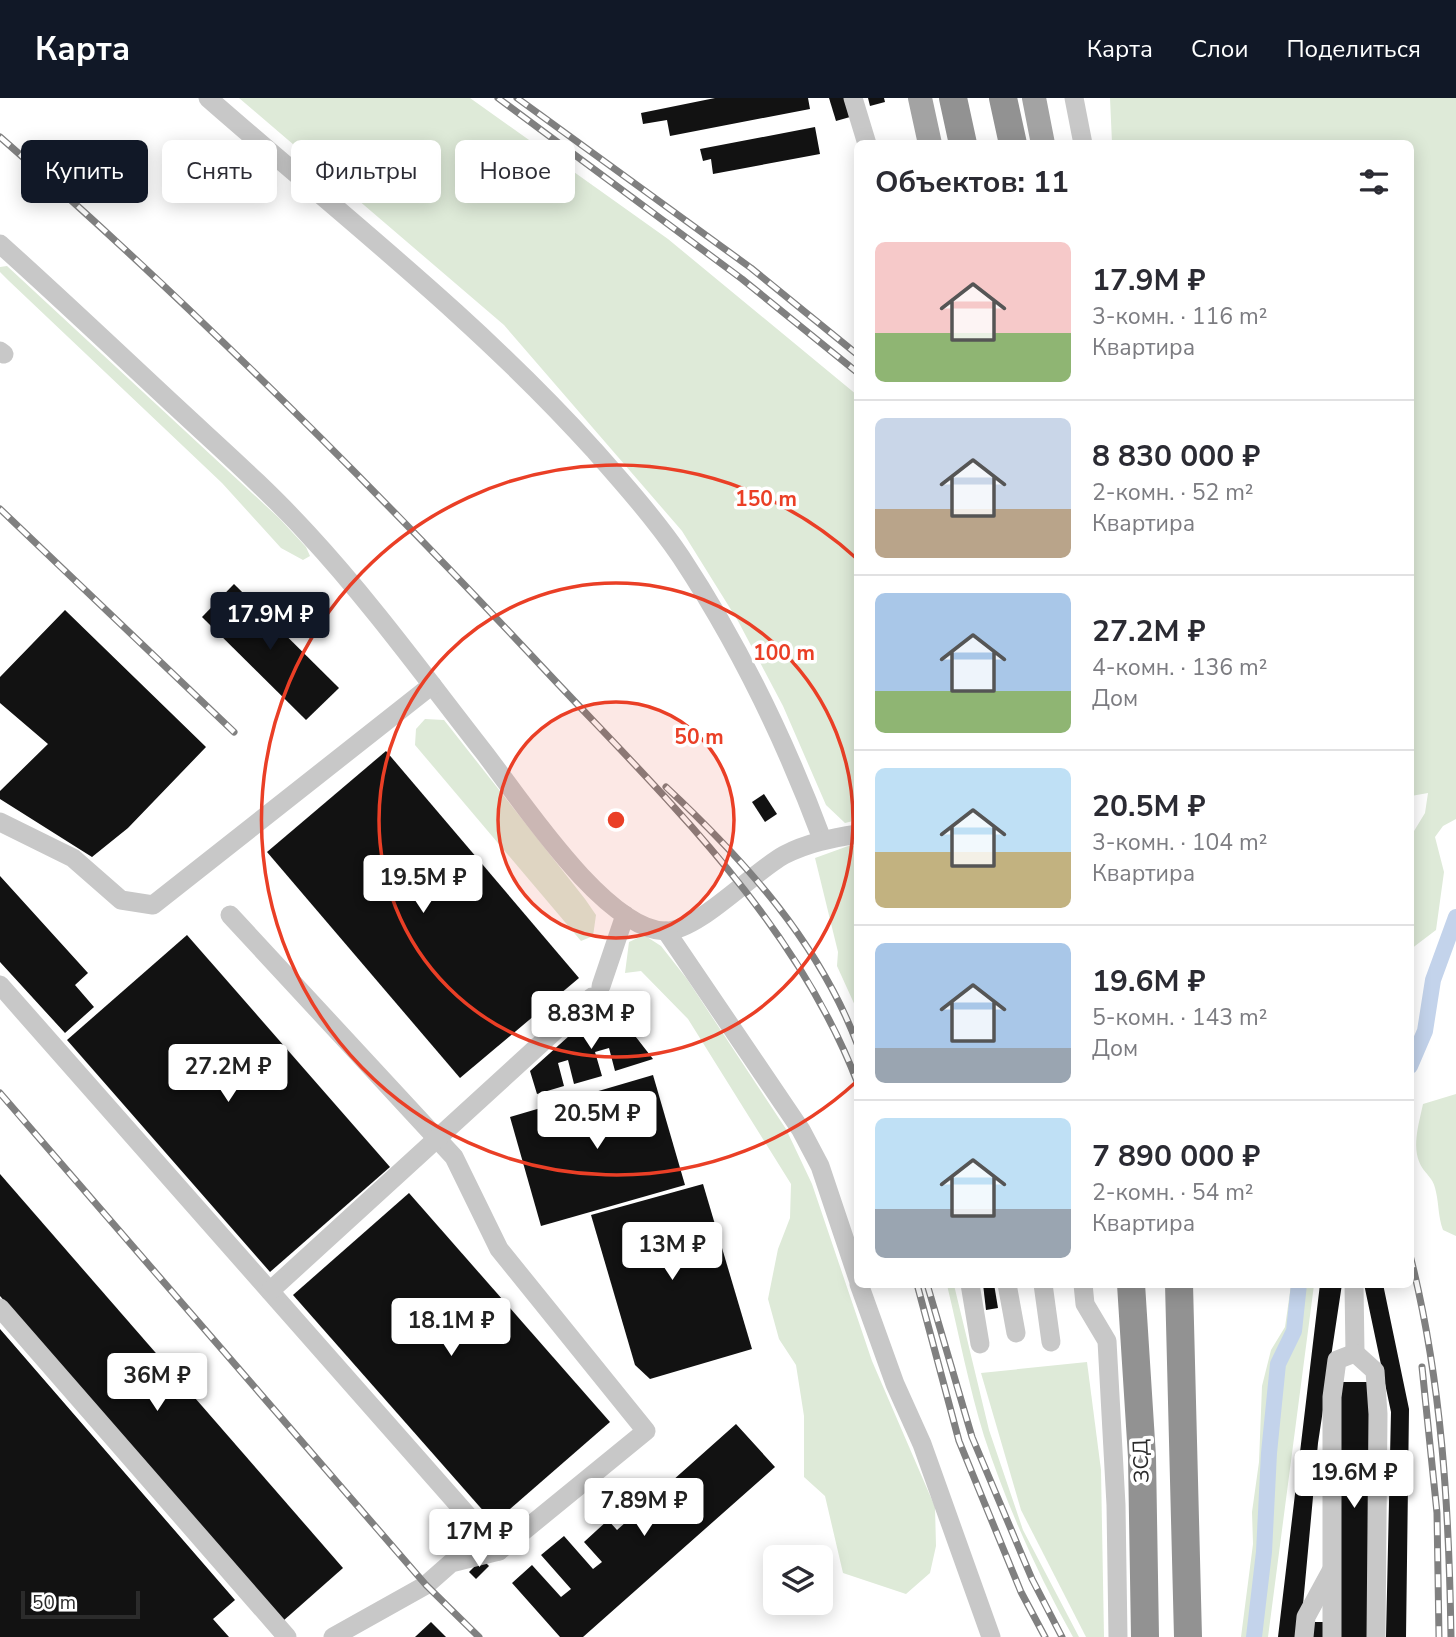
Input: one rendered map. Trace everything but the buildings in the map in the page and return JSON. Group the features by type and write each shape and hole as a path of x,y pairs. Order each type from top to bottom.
{"highway":[{"path":"953,98 962,140"},
{"path":"1003,98 1012,140"},
{"name":"ЗСД","path":"1131,1288 1142,1457 1145,1637"},
{"name":"ЗСД","path":"1179,1288 1188,1637"}],"main road":[{"path":"920,98 929,140"},
{"path":"1034,98 1042,140"}],"street":[{"path":"208,98 500,350 620,479 680,555 749,671 796,770 822,839"},
{"path":"853,98 866,140"},
{"path":"1074,98 1082,140"},
{"path":"0,244 245,471 308,534 432,685 581,877 611,906 643,926 666,931 685,925 712,909 784,855 822,839 854,835"},
{"path":"0,822 73,858 121,900 153,905 432,685"},
{"path":"230,915 454,1157 499,1249 646,1431 499,1550 451,1563 426,1585 333,1637"},
{"path":"270,1291 596,991 625,915"},
{"path":"666,931 801,1130 820,1166 854,1267"},
{"path":"0,985 499,1550"},
{"path":"860,1288 895,1384 927,1457 991,1637"},
{"path":"971,1288 980,1344"},
{"path":"1008,1288 1016,1333"},
{"path":"1044,1288 1051,1342"},
{"path":"1083,1288 1085,1304 1107,1341 1116,1505 1118,1637"},
{"path":"1354,1288 1355,1353 1376,1371 1376,1637"},
{"path":"0,1308 287,1637"},
{"path":"1332,1637 1332,1397 1337,1360 1355,1353"},
{"path":"1304,1637 1306,1617 1332,1570"}],"green space":[{"path":"239,98 470,98 529,140 455,140 455,203 575,203 575,173 668,239 854,393 854,821 845,823 826,805 783,706 738,621 682,531 504,325 362,203 441,203 441,140 291,140 291,143"},
{"path":"1110,98 1456,98 1456,819 1443,826 1435,837 1444,872 1436,930 1414,947 1414,831 1425,813 1428,793 1414,795 1414,140 1112,140"},
{"path":"7,266 279,518 306,547 310,556 303,560 281,548 222,483 0,272 0,267"},
{"path":"425,719 444,720 585,899 596,915 593,936 581,941 415,745 416,729"},
{"path":"854,846 854,1003 837,966 838,952 815,858"},
{"path":"644,935 661,946 687,979 786,1129 812,1184 872,1361 935,1507 936,1546 930,1573 906,1594 843,1573 825,1496 804,1477 804,1416 796,1365 779,1339 768,1299 778,1249 790,1218 791,1184 688,1019 641,971 625,973 629,942"},
{"path":"1456,1094 1456,1236 1443,1230 1435,1188 1419,1162 1416,1145 1423,1104"},
{"path":"948,1288 955,1288 989,1430 1023,1530 1079,1637 1073,1637 1024,1539 984,1436"},
{"path":"1291,1288 1314,1288 1268,1637 1241,1637 1253,1544 1252,1512 1259,1462 1262,1386 1271,1350 1285,1327"},
{"path":"1087,1362 1101,1470 1104,1637 1086,1637 1021,1510 981,1373"}],"waterway":[{"path":"1414,1057 1425,1031 1433,980 1456,917"},
{"path":"1254,1637 1264,1552 1269,1453 1278,1364 1294,1331 1299,1288"}],"railway":[{"path":"498,98 742,279 854,370"},
{"path":"517,98 751,268 854,352"},
{"path":"0,137 71,200 279,396 680,813 763,914 799,968 831,1024 854,1075"},
{"path":"0,509 234,732"},
{"path":"666,787 724,844 777,905 823,972 854,1036"},
{"path":"0,1093 426,1585 479,1637"},
{"path":"1414,1272 1430,1350 1442,1445 1451,1637"},
{"path":"918,1288 959,1441 1021,1592 1045,1637"},
{"path":"928,1288 972,1437 1032,1579 1062,1637"},
{"path":"1422,1367 1437,1513 1439,1637"}]}
